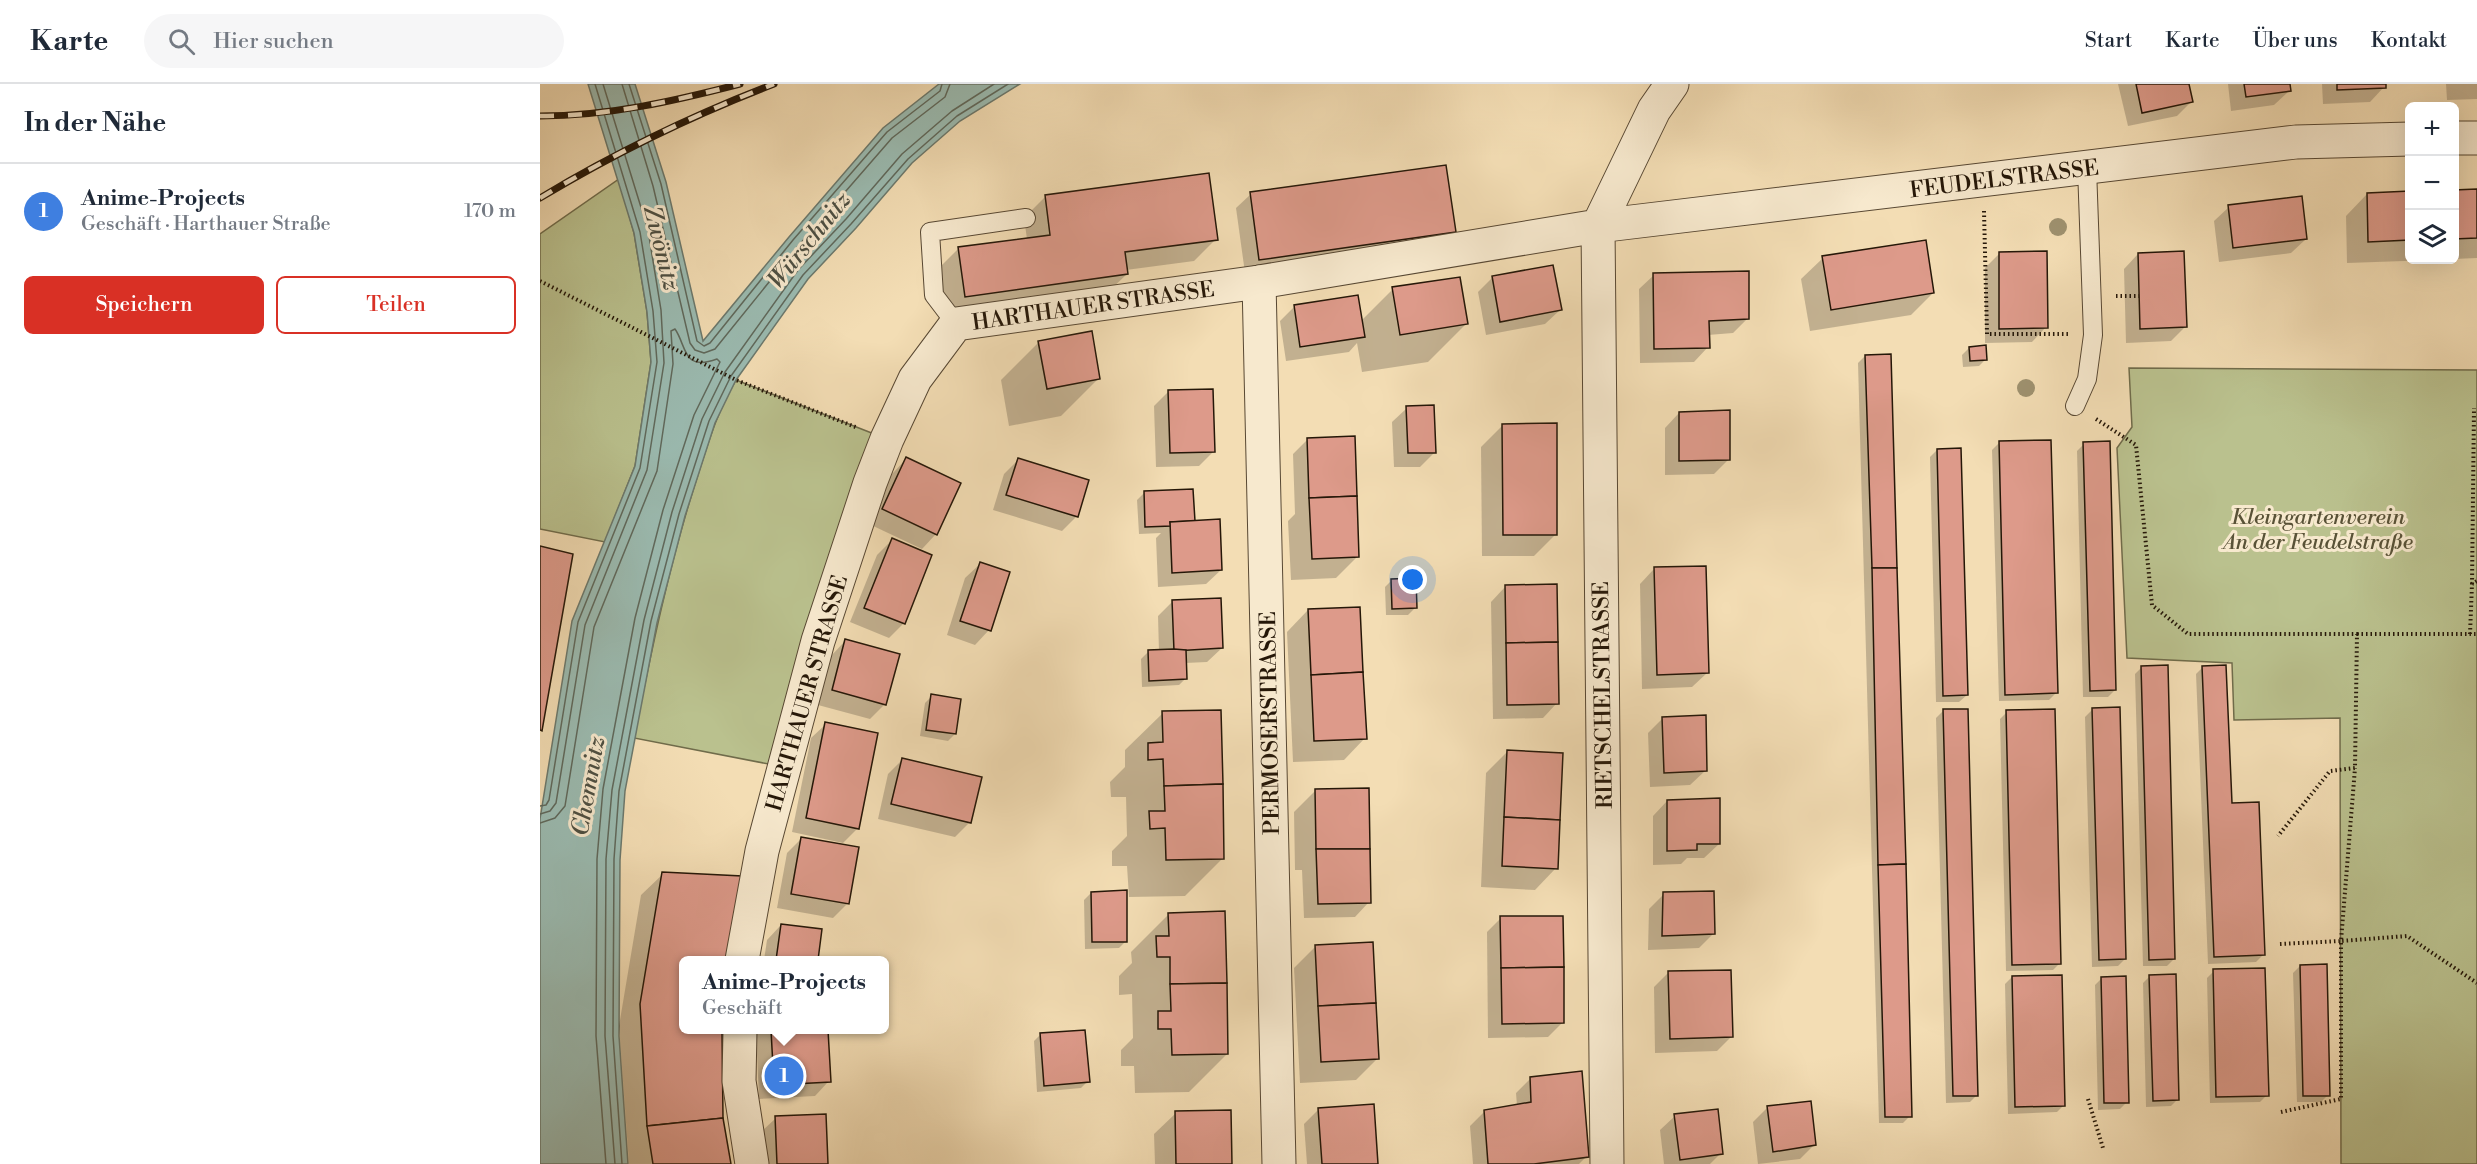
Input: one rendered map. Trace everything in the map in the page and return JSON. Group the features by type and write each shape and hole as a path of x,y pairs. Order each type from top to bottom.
{"street":[{"path":"1598,226 1654,110 1672,84"},
{"path":"2459,138 2477,138"},
{"name":"FEUDELSTRASSE","path":"1598,226 2296,142 2405,140"},
{"name":"HARTHAUER STRASSE","path":"743,956 762,851 818,641 887,440 915,379 956,324 1259,282 1598,226"},
{"name":"RIETSCHELSTRASSE","path":"1598,226 1607,1164"},
{"name":"PERMOSERSTRASSE","path":"1259,282 1279,1164"},
{"path":"740,1034 739,1081 752,1164"}],"lane":[{"path":"2075,406 2088,379 2093,335 2087,168"},
{"path":"956,324 934,296 930,232 1026,218"}],"path":[{"path":"1985,225 1987,334 2093,335"},
{"path":"540,281 736,380 887,440"},
{"path":"2127,296 2139,296"},
{"path":"2075,406 2136,445 2152,605 2188,634 2477,634"},
{"path":"2470,634 2475,582 2474,408"},
{"path":"2281,1112 2341,1099 2341,941 2355,768 2357,634"},
{"path":"2278,836 2330,771 2355,768"},
{"path":"2280,944 2407,936 2477,983"},
{"path":"2088,1099 2103,1148"}],"green space":[{"path":"619,179 634,233 647,312 651,362 635,466 605,542 540,529 540,234"},
{"name":"Kleingartenverein An der Feudelstraße","path":"2129,368 2477,370 2477,1164 2341,1164 2340,718 2234,720 2232,663 2127,658 2117,448 2132,427"},
{"path":"736,380 887,439 784,767 634,738 677,544 713,429"}],"water":[{"path":"588,84 635,84 666,182 703,341 883,128 939,84 1020,84 960,121 912,163 808,279 736,380 715,423 685,516 657,623 625,791 620,860 619,1036 628,1164 540,1164 540,819 572,621 635,466 651,362 647,312 634,233"}],"building":[{"path":"2136,84 2189,84 2193,102 2142,113"},
{"path":"2244,84 2290,84 2291,91 2246,97"},
{"path":"2337,84 2386,84 2386,88 2337,90"},
{"path":"1446,165 1456,232 1259,260 1250,192"},
{"path":"1209,173 1218,240 1125,252 1128,274 965,297 958,247 1050,235 1045,195"},
{"path":"2477,189 2477,238 2459,239 2459,190"},
{"path":"2405,191 2405,240 2368,242 2367,193"},
{"path":"2302,196 2307,239 2233,248 2228,205"},
{"path":"1926,240 1934,293 1831,310 1822,256"},
{"path":"2047,251 2048,328 1999,329 1999,252"},
{"path":"2184,251 2187,327 2140,329 2138,253"},
{"path":"1553,265 1562,310 1500,322 1492,276"},
{"path":"1749,271 1749,319 1709,321 1710,348 1654,349 1653,273"},
{"path":"1460,277 1468,324 1400,335 1392,287"},
{"path":"1358,295 1365,337 1300,347 1294,305"},
{"path":"1092,331 1100,379 1047,389 1038,341"},
{"path":"1986,345 1987,360 1970,361 1969,347"},
{"path":"1891,354 1897,568 1872,568 1865,355"},
{"path":"1213,389 1215,452 1170,453 1168,390"},
{"path":"1434,405 1436,453 1408,453 1406,406"},
{"path":"1730,410 1730,460 1679,461 1679,412"},
{"path":"1557,423 1557,535 1503,535 1502,424"},
{"path":"1355,436 1357,496 1309,498 1307,438"},
{"path":"2051,440 2058,693 2005,695 1999,441"},
{"path":"2110,441 2116,690 2090,691 2083,442"},
{"path":"1961,448 1968,695 1943,696 1937,449"},
{"path":"906,457 961,483 937,535 882,509"},
{"path":"1018,458 1089,480 1078,517 1006,495"},
{"path":"1193,489 1195,521 1170,522 1171,526 1145,527 1144,491"},
{"path":"1357,496 1359,557 1312,559 1309,498"},
{"path":"1220,519 1222,570 1172,573 1170,522"},
{"path":"892,538 932,555 905,624 864,608"},
{"path":"540,546 573,554 542,731 540,730"},
{"path":"980,562 1010,572 991,631 960,621"},
{"path":"1706,566 1709,673 1657,675 1654,567"},
{"path":"1872,568 1897,568 1906,864 1878,865"},
{"path":"1416,578 1417,608 1392,609 1391,579"},
{"path":"1557,584 1558,642 1506,643 1505,585"},
{"path":"1221,598 1223,648 1174,651 1172,600"},
{"path":"1360,607 1363,672 1311,675 1308,609"},
{"path":"845,639 900,654 886,705 832,690"},
{"path":"1558,642 1559,704 1507,705 1506,643"},
{"path":"1148,650 1186,650 1187,679 1149,681"},
{"path":"2168,665 2175,959 2149,960 2141,666"},
{"path":"2226,665 2232,803 2259,802 2265,955 2214,957 2202,666"},
{"path":"1363,672 1367,739 1314,741 1311,675"},
{"path":"931,694 961,699 956,734 926,730"},
{"path":"2120,707 2126,959 2099,960 2092,708"},
{"path":"1943,709 1968,709 1978,1096 1953,1096"},
{"path":"2055,709 2061,964 2012,965 2006,710"},
{"path":"1221,710 1223,784 1164,786 1163,759 1148,760 1148,743 1163,742 1162,711"},
{"path":"1706,715 1707,771 1664,773 1662,717"},
{"path":"825,722 878,733 859,829 806,818"},
{"path":"1507,750 1563,753 1560,820 1504,817"},
{"path":"902,758 982,777 971,823 891,804"},
{"path":"1223,784 1224,859 1166,860 1165,828 1150,829 1149,811 1165,811 1164,786"},
{"path":"1369,788 1370,849 1316,849 1315,789"},
{"path":"1720,798 1720,844 1697,844 1697,850 1667,851 1667,800"},
{"path":"1504,817 1560,820 1558,869 1502,866"},
{"path":"801,837 859,847 849,904 791,894"},
{"path":"1316,849 1370,849 1371,903 1318,904"},
{"path":"1906,864 1912,1117 1885,1117 1878,865"},
{"path":"662,872 742,876 731,956 679,956 679,1034 722,1034 723,1118 647,1126 640,1004"},
{"path":"1127,890 1127,942 1092,942 1091,892"},
{"path":"1714,891 1715,934 1662,936 1663,892"},
{"path":"1225,911 1227,983 1170,984 1170,957 1157,957 1156,936 1169,936 1168,913"},
{"path":"1500,916 1563,916 1564,967 1501,968"},
{"path":"781,924 822,929 819,956 777,956"},
{"path":"1373,942 1376,1003 1318,1006 1315,945"},
{"path":"2327,964 2330,1096 2303,1096 2300,965"},
{"path":"1564,967 1564,1023 1502,1024 1501,968"},
{"path":"2265,968 2269,1096 2216,1097 2213,969"},
{"path":"1731,970 1733,1037 1670,1039 1668,971"},
{"path":"2176,974 2179,1100 2153,1101 2149,975"},
{"path":"2062,975 2065,1106 2015,1107 2012,976"},
{"path":"2126,976 2129,1103 2104,1103 2101,977"},
{"path":"1227,983 1228,1054 1172,1055 1171,1029 1158,1029 1158,1011 1171,1011 1170,984"},
{"path":"1376,1003 1379,1059 1321,1062 1318,1006"},
{"path":"1085,1030 1090,1082 1044,1086 1040,1033"},
{"path":"771,1034 828,1034 831,1082 774,1085"},
{"path":"1582,1071 1589,1157 1534,1164 1488,1164 1484,1110 1531,1102 1530,1077"},
{"path":"1811,1101 1816,1145 1773,1152 1767,1106"},
{"path":"1374,1104 1378,1164 1322,1164 1318,1108"},
{"path":"1718,1109 1723,1154 1680,1160 1674,1114"},
{"path":"1231,1110 1232,1164 1176,1164 1175,1111"},
{"path":"826,1114 828,1164 777,1164 775,1116"},
{"path":"723,1118 731,1164 653,1164 647,1126"}],"railway":[{"path":"540,116 616,110 740,84"},
{"path":"540,198 655,136 774,84"}],"place":[{"name":"Anime-Projects","path":"784,1076"}],"water label":[{"name":"Würschnitz","path":"809,240"},
{"name":"Zwönitz","path":"662,248"},
{"name":"Chemnitz","path":"588,786"}]}
